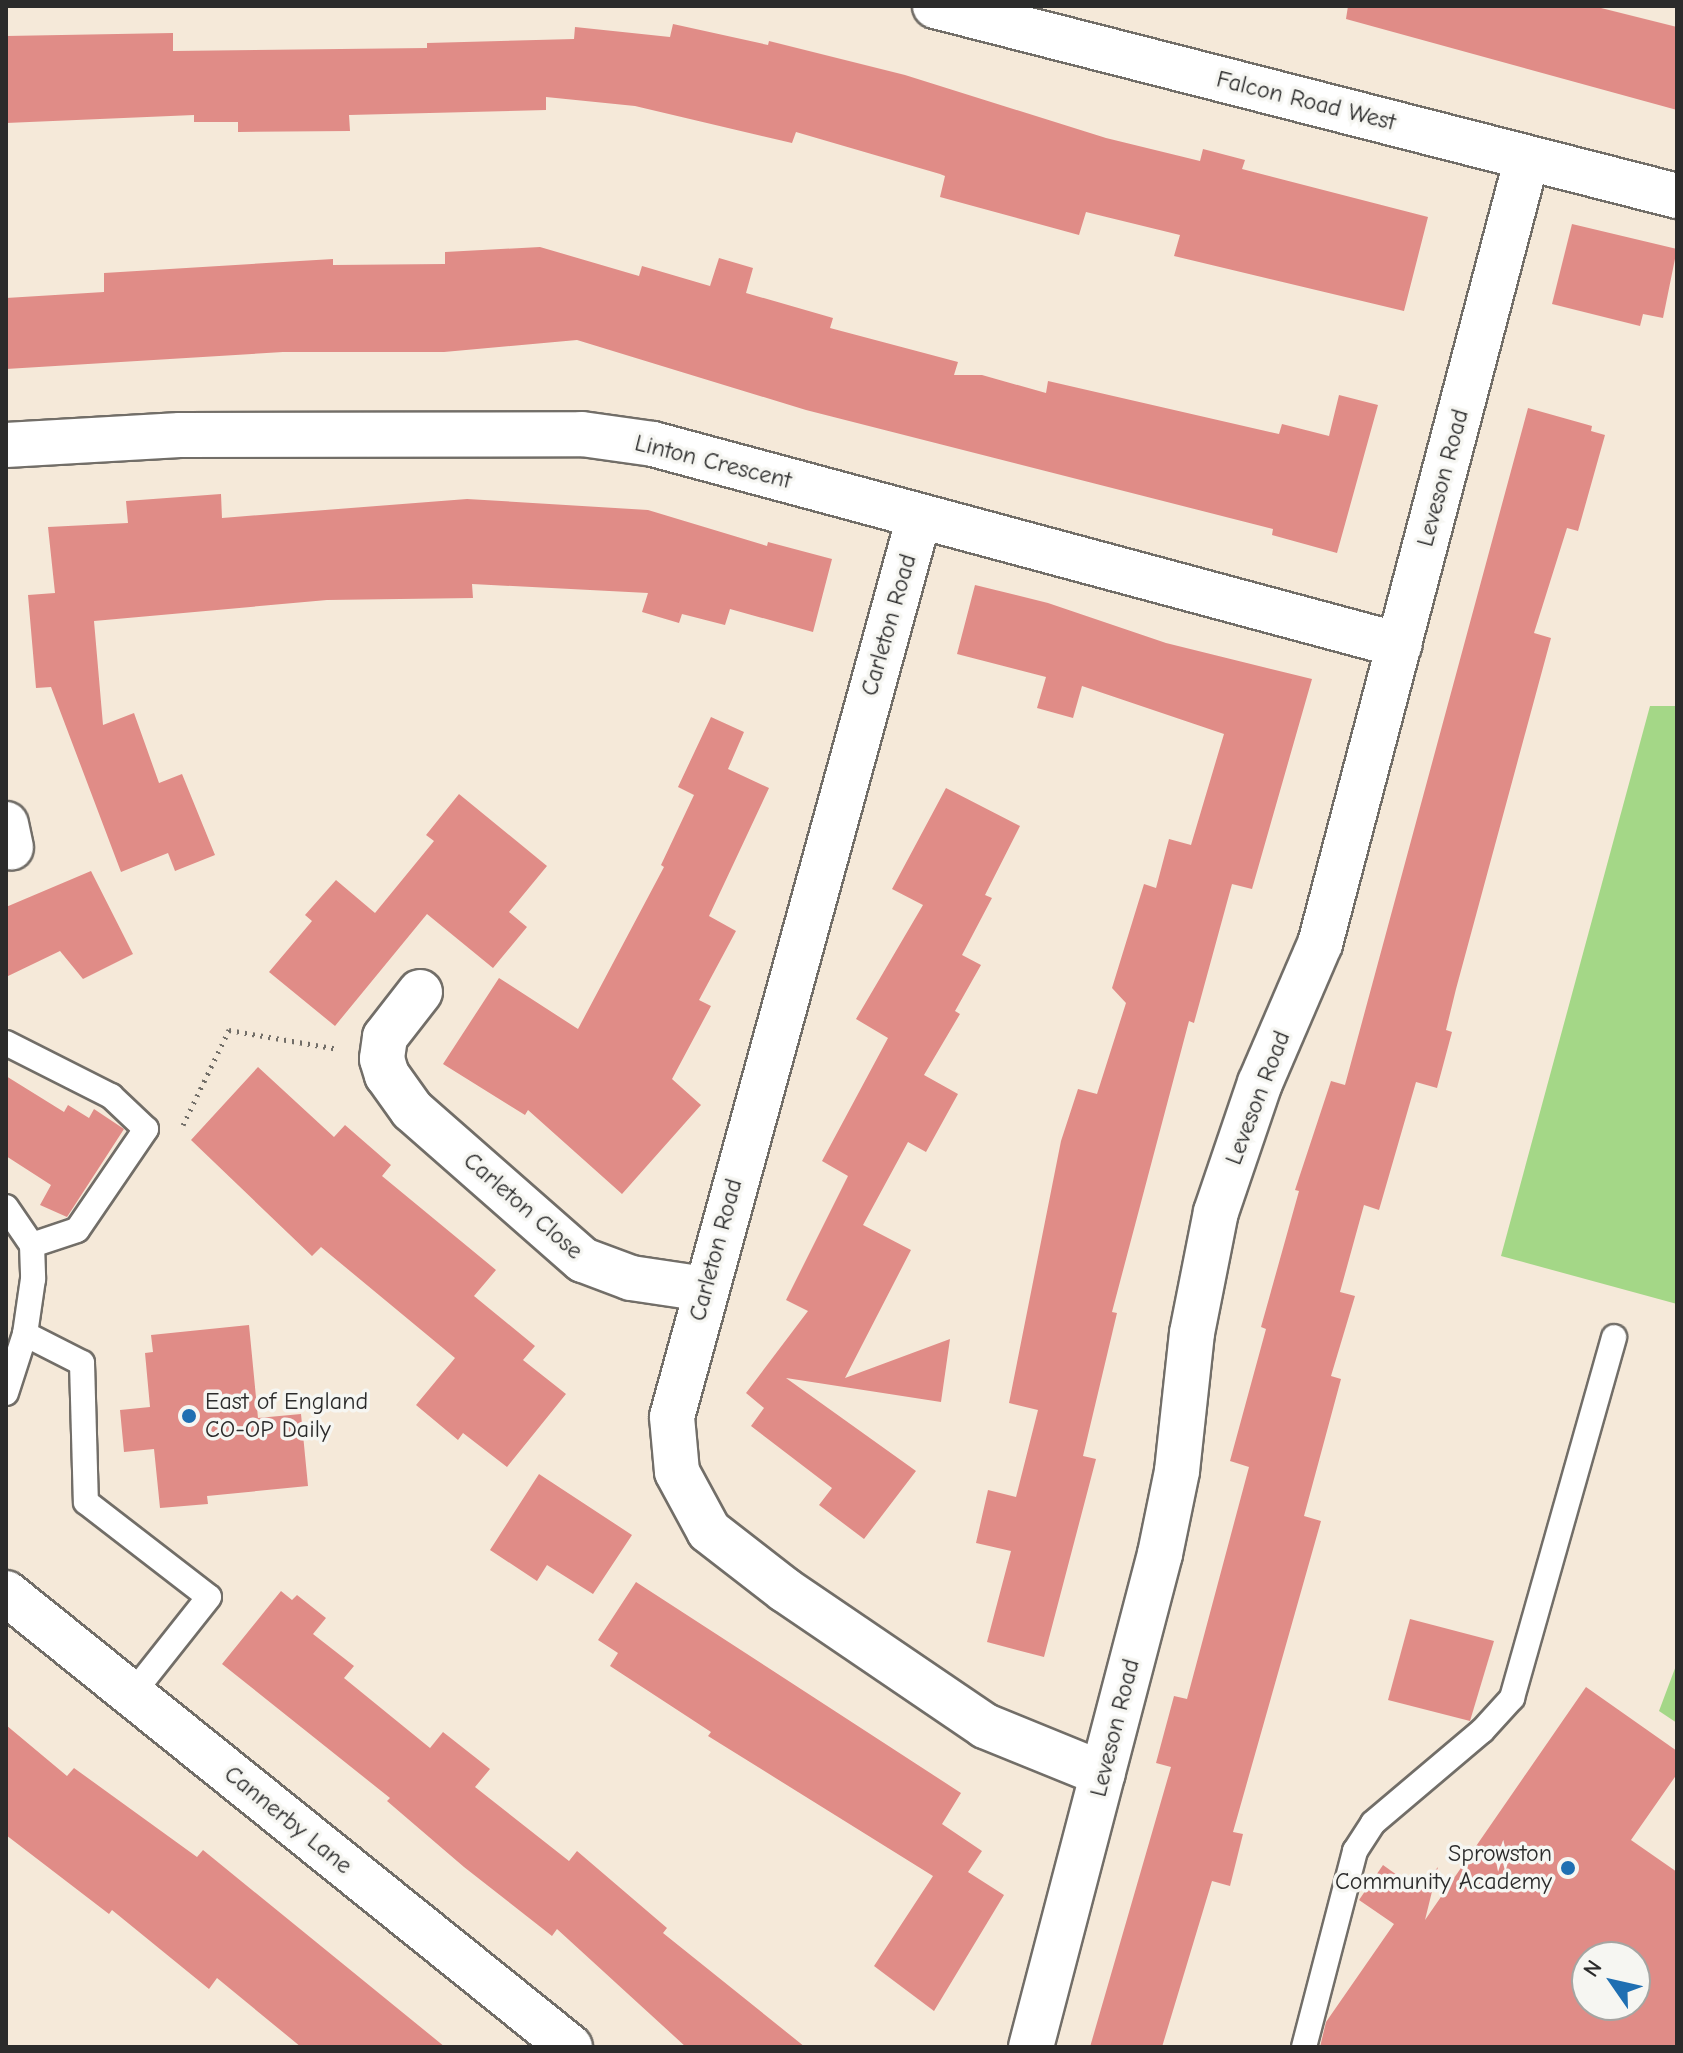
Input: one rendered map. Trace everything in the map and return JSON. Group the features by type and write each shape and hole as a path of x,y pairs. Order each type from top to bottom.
{"street":[{"name":"Falcon Road West","path":"935,6 1677,196"},
{"name":"Leveson Road","path":"1031,2047 1103,1774 1177,1471 1192,1333 1216,1212 1260,1083 1320,944 1527,158"},
{"name":"Linton Crescent","path":"6,445 180,435 582,434 653,444 1399,645"},
{"name":"Carleton Road","path":"919,517 672,1417 677,1472 709,1531 785,1590 985,1726 1103,1774"},
{"path":"366,1057 420,992"},
{"name":"Carleton Close","path":"366,1057 387,1075 412,1110 583,1260 631,1278 705,1289"},
{"name":"Cannerby Lane","path":"6,1593 570,2047"}],"lane":[{"path":"6,1043 111,1096 146,1129 77,1230 32,1245"},
{"path":"6,1207 32,1245 25,1334 6,1393"},
{"path":"25,1334 82,1363 86,1502 209,1597 132,1694"},
{"path":"1304,2047 1355,1851 1373,1823 1482,1731 1512,1698 1614,1337"}],"path":[{"path":"146,1129 186,1125 229,1030 339,1049 366,1057"}],"green space":[{"path":"1650,706 1677,706 1677,1304 1501,1256"},
{"path":"1677,1663 1677,1723 1659,1711"}],"building":[{"path":"1348,6 1593,6 1677,27 1677,110 1346,19"},
{"path":"673,24 768,45 769,41 905,75 1106,138 1200,161 1203,149 1245,160 1242,169 1428,217 1404,311 1174,256 1180,235 1086,212 1079,235 940,197 945,176 796,132 792,143 635,106 546,97 546,110 349,115 350,131 238,132 238,122 194,122 194,115 6,123 6,36 173,33 173,51 427,48 427,43 574,39 575,27 670,37"},
{"path":"1572,224 1677,249 1663,318 1643,314 1640,326 1552,304"},
{"path":"540,247 639,276 642,266 710,286 719,258 753,268 746,293 833,318 830,328 958,362 954,375 982,375 1046,393 1048,381 1279,434 1282,424 1329,436 1339,395 1378,405 1337,553 1272,535 1273,529 806,410 577,340 444,352 283,352 6,369 6,298 104,292 104,273 333,259 333,265 445,264 445,252"},
{"path":"1528,408 1592,426 1591,431 1605,435 1578,531 1567,528 1534,633 1551,638 1456,989 1446,1030 1452,1032 1437,1088 1416,1082 1379,1210 1364,1205 1340,1292 1355,1296 1331,1376 1341,1379 1304,1516 1321,1521 1233,1832 1243,1834 1230,1886 1212,1881 1162,2047 1090,2047 1171,1767 1156,1763 1174,1696 1187,1699 1249,1467 1230,1461 1266,1329 1261,1327 1299,1191 1295,1190 1331,1081 1345,1085"},
{"path":"221,494 222,518 467,499 648,510 767,546 768,542 832,559 813,632 730,609 725,625 682,614 679,623 642,612 648,593 472,584 473,598 327,600 94,621 103,725 134,713 159,783 182,774 215,855 175,871 168,853 121,872 51,687 36,688 28,595 55,593 48,527 128,523 126,501"},
{"path":"975,585 1048,603 1166,643 1312,679 1252,889 1232,884 1194,1023 1189,1021 1112,1312 1117,1313 1083,1456 1096,1459 1044,1657 987,1642 1011,1551 976,1543 988,1490 1016,1497 1038,1410 1009,1403 1061,1141 1078,1089 1097,1094 1126,1003 1112,988 1144,884 1156,888 1169,839 1191,845 1224,734 1082,686 1073,718 1037,708 1046,677 957,654"},
{"path":"711,717 744,732 728,769 769,788 709,916 736,931 699,1000 711,1006 672,1079 701,1105 622,1194 528,1110 525,1115 443,1064 499,978 578,1029 664,867 661,865 694,795 678,787"},
{"path":"946,788 1020,826 985,895 992,898 962,955 981,965 955,1011 960,1014 924,1075 958,1094 926,1152 908,1142 863,1225 911,1250 845,1378 950,1339 941,1402 786,1378 916,1471 864,1539 819,1505 832,1488 751,1426 764,1408 746,1393 808,1311 786,1300 848,1176 822,1161 888,1038 856,1019 923,905 892,889"},
{"path":"459,794 547,866 509,912 527,927 493,968 427,914 335,1026 269,972 312,921 305,915 336,880 375,913 434,841 426,835"},
{"path":"91,871 133,954 83,979 60,951 6,977 6,907"},
{"path":"258,1067 334,1137 345,1125 391,1165 382,1176 496,1270 474,1296 535,1346 523,1360 566,1394 507,1467 463,1433 458,1440 416,1405 455,1358 321,1247 312,1256 191,1140"},
{"path":"6,1076 64,1112 68,1105 89,1118 94,1109 124,1129 67,1217 40,1205 51,1185 6,1156"},
{"name":"East of England CO-OP Daily","path":"249,1325 258,1418 301,1414 308,1486 207,1496 208,1504 160,1508 154,1449 124,1452 120,1410 150,1407 145,1353 153,1352 151,1335"},
{"path":"539,1474 632,1535 593,1594 547,1565 537,1581 490,1550"},
{"path":"636,1582 961,1793 942,1824 982,1851 968,1872 1004,1895 934,2011 874,1966 933,1876 708,1736 711,1732 610,1666 618,1653 598,1640"},
{"path":"281,1591 292,1600 297,1595 326,1618 313,1634 354,1666 344,1678 430,1748 443,1732 490,1769 475,1787 569,1861 577,1851 667,1928 663,1933 805,2047 686,2047 557,1929 552,1936 464,1867 387,1801 390,1798 222,1664"},
{"path":"1410,1619 1494,1641 1470,1721 1388,1700"},
{"name":"Sprowston Community Academy","path":"1586,1687 1677,1751 1677,1774 1631,1840 1677,1872 1677,2047 1320,2047 1326,2022 1394,1924 1359,1900 1383,1865 1418,1890 1438,1867 1425,1920"},
{"path":"6,1725 67,1776 74,1768 197,1857 203,1850 445,2047 301,2047 217,1978 209,1989 112,1910 109,1914 6,1835"}],"place":[{"name":"East of England CO-OP Daily","path":"189,1416"},
{"name":"Sprowston Community Academy","path":"1568,1868"}]}
